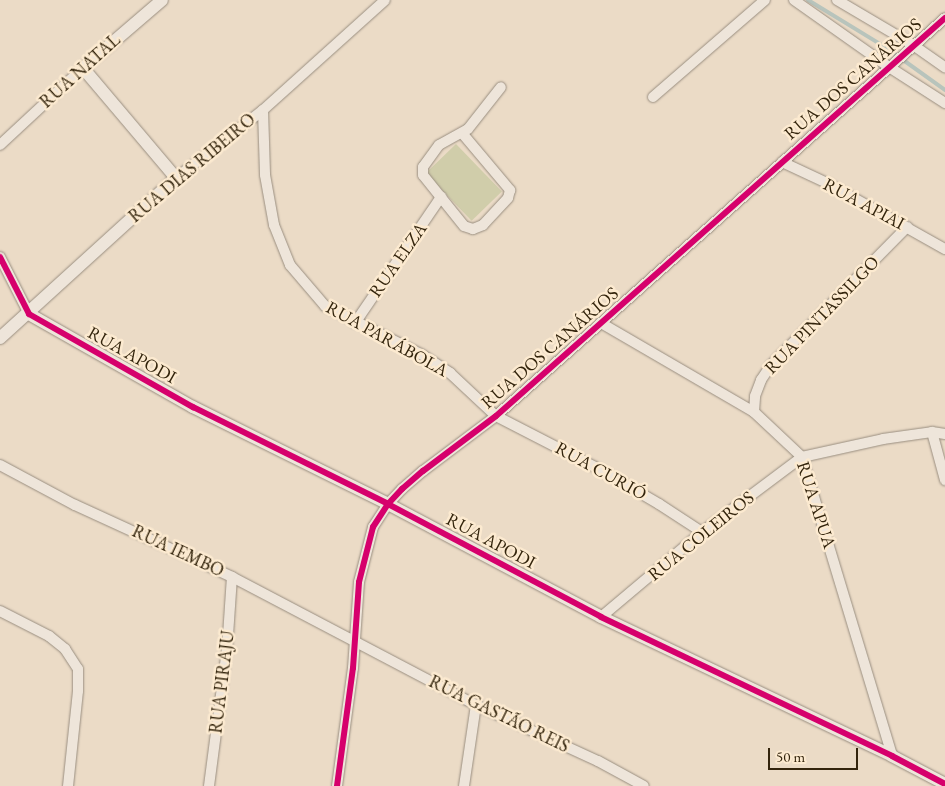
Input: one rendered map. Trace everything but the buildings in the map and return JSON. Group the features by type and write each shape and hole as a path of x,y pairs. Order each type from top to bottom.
{"street":[{"name":"RUA NATAL","path":"0,145 83,68 162,0"},
{"name":"RUA DIAS RIBEIRO","path":"0,338 176,178 263,110 385,0"},
{"path":"653,97 765,0"},
{"path":"794,0 892,64 945,103"},
{"path":"837,0 945,67"},
{"name":"RUA DOS CANÁRIOS","path":"336,786 352,668 359,582 366,547 373,527 388,504 423,471 496,416 945,18"},
{"path":"83,68 176,178"},
{"path":"462,133 510,190 508,198 483,225 473,229 464,226 423,175 423,167 439,145 462,133 501,87"},
{"name":"RUA PARÁBOLA","path":"263,110 265,175 274,226 290,265 325,306 355,323 421,354 450,373 496,416"},
{"name":"RUA APIAI","path":"782,162 829,184 945,249"},
{"name":"RUA ELZA","path":"355,323 441,197"},
{"name":"RUA PINTASSILGO","path":"754,412 758,388 771,365 907,227"},
{"path":"0,257 28,314"},
{"name":"RUA APODI","path":"28,314 193,407 388,504 601,617 892,756 945,784"},
{"name":"RUA APUA","path":"601,323 754,412 802,456 892,756"},
{"name":"RUA CURIÓ","path":"496,416 601,470 702,532"},
{"path":"932,432 945,480"},
{"path":"802,456 883,439 932,432 945,434"},
{"name":"RUA COLEIROS","path":"601,617 702,532 802,456"},
{"name":"RUA IEMBO","path":"0,465 75,505 232,577 354,640"},
{"name":"RUA PIRAJU","path":"209,786 228,650 232,577"},
{"path":"0,611 49,636 65,649 78,669 78,691 68,786"},
{"name":"RUA GASTÃO REIS","path":"354,640 476,705 598,761 644,786"},
{"path":"464,786 476,705"}],"shaded area":[{"path":"456,144 502,191 472,221 426,173"}],"waterway":[{"path":"808,0 885,47 945,90"}],"cycle path":[{"path":"337,786 353,668 359,582 373,527 388,504 423,471 496,416 945,18"},
{"path":"0,257 29,314 193,407 388,504 601,617 892,756 945,784"}]}
